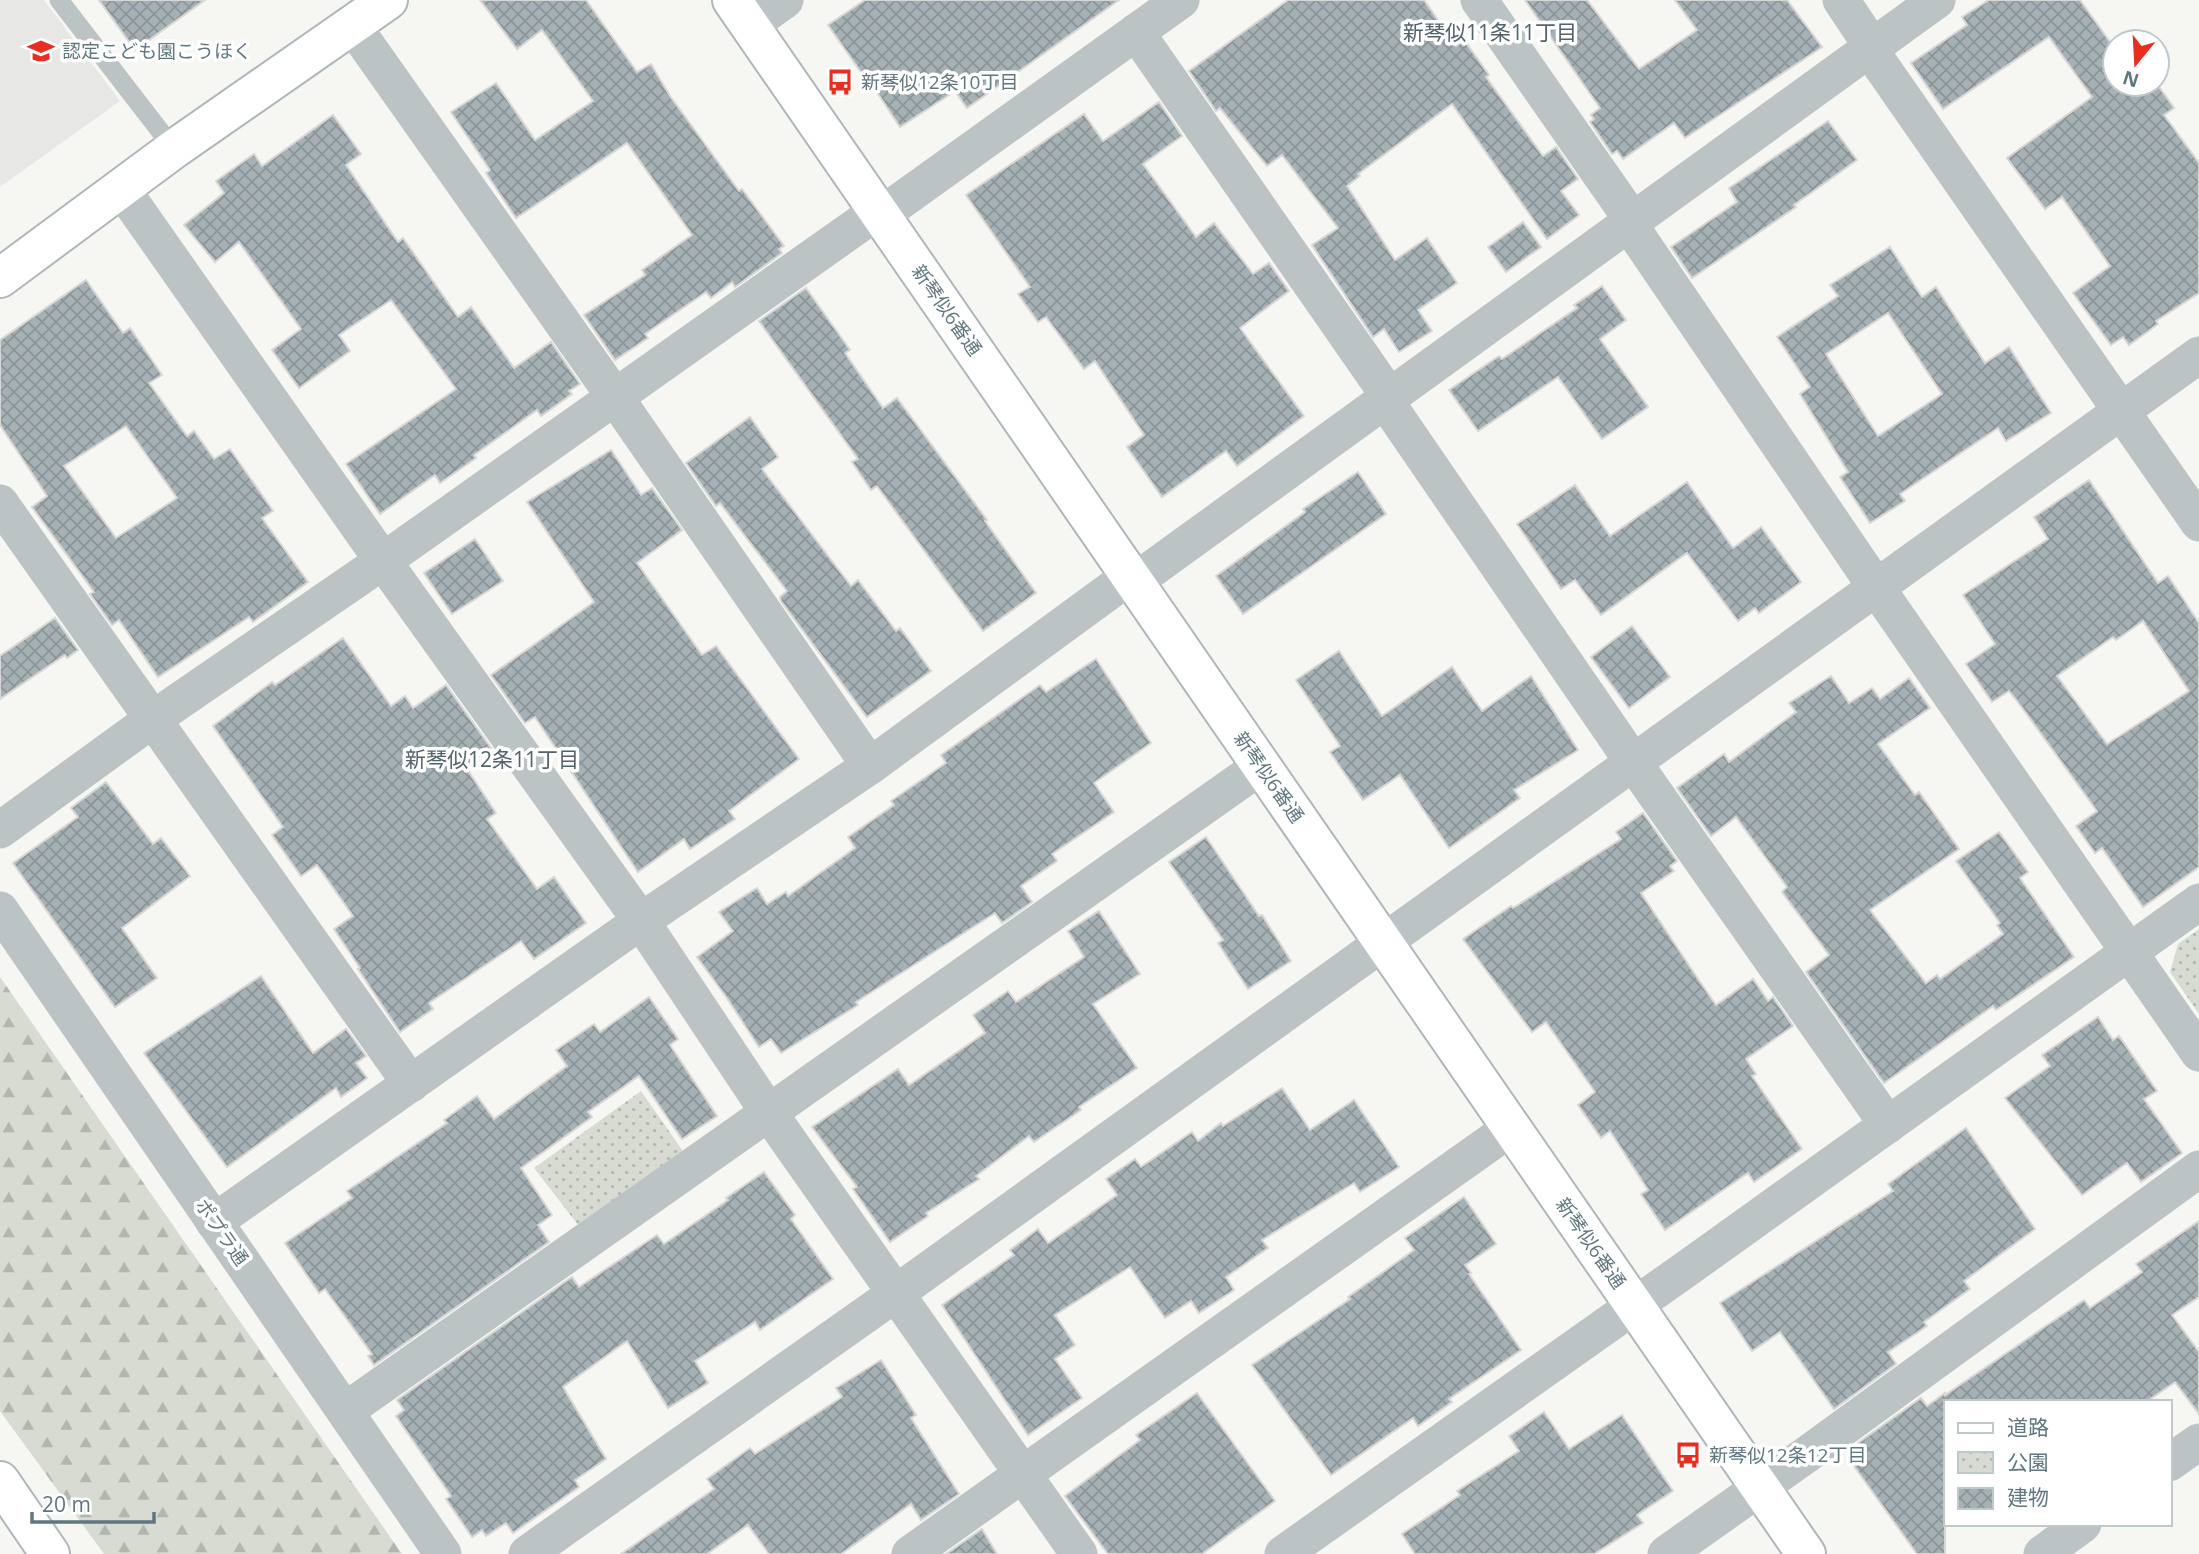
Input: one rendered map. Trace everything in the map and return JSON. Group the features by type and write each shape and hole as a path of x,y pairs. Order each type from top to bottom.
{"street":[{"path":"0,278 174,149 388,0"},
{"path":"741,13 785,0"},
{"path":"0,830 153,719 383,561 1181,0"},
{"path":"1479,0 1876,587 2131,951 2199,1053"},
{"path":"1841,0 1871,49 2199,523"},
{"path":"214,1222 641,921 870,766 1937,0"},
{"name":"新琴似6番通","path":"741,13 1806,1554"},
{"path":"354,26 870,766"},
{"path":"1136,32 1633,762 1888,1125"},
{"path":"121,188 383,561 641,921 769,1113 1079,1554"},
{"path":"527,1554 895,1294 2199,355"},
{"path":"0,503 411,1084"},
{"path":"345,1411 1261,766"},
{"path":"1283,1554 2199,902"},
{"name":"ポプラ通","path":"0,910 443,1554"},
{"path":"910,1554 1511,1128"},
{"path":"1665,1554 2199,1169"},
{"path":"2171,1462 2199,1441"},
{"path":"0,1481 50,1554"},
{"path":"2042,1554 2081,1526"}],"lane":[{"path":"59,0 174,149"}],"shaded area":[{"name":"認定こども園こうほく","path":"0,0 44,0 120,101 0,187"}],"green space":[{"path":"2199,929 2199,1014 2170,972 2178,944"},
{"path":"0,977 402,1554 104,1554 0,1411"},
{"path":"641,1091 687,1157 582,1230 534,1168"}],"building":[{"path":"99,0 205,0 135,50"},
{"path":"480,0 586,0 637,72 651,64 670,96 739,191 742,189 784,246 779,249 782,253 735,287 732,282 711,298 706,292 645,334 648,338 615,360 584,315 645,275 642,270 692,235 627,143 516,218 486,173 490,170 451,112 496,83 535,140 593,101 542,30 517,49"},
{"path":"865,0 1119,0 967,108 955,91 900,127 828,25"},
{"path":"1288,0 1424,0 1456,46 1464,40 1489,75 1486,77 1543,156 1556,147 1578,179 1561,191 1579,215 1547,239 1452,104 1358,174 1360,176 1347,186 1395,260 1427,238 1457,283 1418,310 1432,331 1399,352 1384,329 1373,337 1312,245 1338,228 1282,155 1267,166 1220,108 1216,111 1189,71"},
{"path":"1525,0 1587,0 1639,69 1697,30 1675,0 1787,0 1822,47 1685,138 1674,123 1623,159 1617,151 1612,154 1590,122 1594,119 1591,115 1600,108"},
{"path":"1989,0 2080,0 2101,29 2101,98 2167,98 2174,108 2164,115 2199,163 2199,293 2156,321 2158,324 2129,345 2123,337 2111,345 2073,293 2110,266 2062,197 2045,209 2007,158 2092,97 2049,37 1943,109 1911,63 1967,25 1962,17"},
{"path":"1159,102 1182,136 1143,164 1196,237 1214,223 1253,274 1269,263 1289,291 1240,328 1304,416 1237,466 1226,451 1162,497 1127,447 1144,435 1095,361 1084,369 1046,317 1038,322 1018,294 1030,287 966,195 1084,114 1103,141"},
{"path":"333,115 361,154 346,165 398,242 403,238 458,317 471,307 514,368 551,342 580,384 569,391 572,394 541,416 537,410 440,483 435,475 380,514 346,464 456,389 391,300 339,335 350,351 299,388 272,350 301,329 239,242 215,262 184,225 224,193 216,181 254,154 262,166"},
{"path":"1828,121 1857,160 1794,205 1796,207 1692,278 1671,247 1737,202 1729,188"},
{"path":"1523,222 1541,247 1506,272 1488,247"},
{"path":"1890,247 1922,297 1936,287 1985,363 2009,347 2051,413 2006,441 1998,428 1900,494 1905,501 1870,523 1840,477 1848,472 1800,394 1810,387 1777,337 1838,296 1830,285","holes":["1888,313 1942,394 1878,436 1826,354"]},
{"path":"86,280 123,333 130,328 162,375 149,383 187,436 194,431 214,459 230,449 273,511 262,518 308,582 253,622 249,617 158,677 119,620 112,625 90,594 94,592 32,507 47,496 0,425 0,340","holes":["126,426 177,498 116,538 64,466"]},
{"path":"1602,286 1626,320 1600,339 1648,407 1602,439 1558,377 1478,431 1449,390 1499,356 1502,359 1577,308 1574,305"},
{"path":"806,288 850,350 845,353 883,408 897,398 987,520 985,521 1036,593 983,631 877,486 871,490 852,462 858,459 759,321"},
{"path":"750,417 778,457 762,469 851,586 858,580 896,631 900,628 931,671 867,717 781,601 780,597 787,591 720,503 716,506 686,463"},
{"path":"611,450 641,495 652,488 682,530 637,563 702,655 716,646 799,759 729,811 735,819 690,849 684,839 638,872 535,717 525,723 491,675 594,602 527,502"},
{"path":"1358,472 1386,514 1243,614 1216,576 1305,512 1303,509"},
{"path":"2089,480 2158,583 2168,576 2199,623 2199,867 2143,907 2102,848 2095,853 2076,826 2097,811 2018,702 2009,691 1992,702 1966,664 1995,644 1963,595 2048,539 2034,517","holes":["2143,621 2189,691 2107,744 2057,676 2113,637 2116,640"]},
{"path":"1687,482 1733,548 1761,527 1801,582 1759,613 1755,608 1738,621 1687,553 1601,615 1575,580 1561,589 1517,524 1575,485 1610,536"},
{"path":"475,539 503,581 452,614 424,573"},
{"path":"55,618 78,650 67,658 65,655 0,699 0,656"},
{"path":"1632,626 1670,677 1629,708 1591,657"},
{"path":"343,638 391,706 405,696 413,708 446,685 491,748 465,766 496,813 487,819 537,889 554,877 586,923 534,959 521,941 429,1003 433,1009 400,1032 334,929 353,916 317,865 301,876 272,835 283,827 213,726 272,682 275,685"},
{"path":"1339,651 1382,716 1452,667 1482,711 1531,676 1578,750 1514,790 1520,798 1449,848 1400,775 1363,800 1330,752 1340,746 1296,680"},
{"path":"1096,659 1151,743 1094,783 1114,812 1052,854 1057,861 1021,886 1032,902 1002,923 995,913 781,1053 771,1039 759,1047 697,957 733,931 719,912 757,888 767,904 786,892 788,896 855,848 848,837 894,805 891,801 946,763 941,755 1040,685 1046,692"},
{"path":"1831,676 1849,703 1872,688 1880,699 1909,678 1930,708 1878,744 1915,795 1919,792 1959,849 1870,910 1926,983 1937,975 1940,979 2003,934 1997,925 2000,923 1956,861 1999,832 2028,872 2020,878 2074,957 1996,1010 1993,1006 1884,1083 1806,972 1829,955 1782,892 1787,887 1736,817 1711,836 1677,788 1724,754 1729,762 1796,712 1789,703"},
{"path":"106,782 153,844 161,838 190,876 122,928 157,978 115,1007 13,863 78,817 71,808"},
{"path":"1643,813 1677,861 1670,866 1674,871 1641,893 1716,1005 1753,979 1768,1001 1773,997 1793,1026 1746,1059 1756,1074 1752,1076 1802,1149 1754,1182 1748,1173 1665,1230 1641,1194 1648,1190 1610,1131 1601,1138 1578,1105 1595,1092 1546,1022 1532,1032 1463,939 1511,906 1513,908 1621,839 1616,832"},
{"path":"1206,837 1291,961 1248,989 1218,943 1223,940 1169,862"},
{"path":"1099,911 1140,974 1093,1004 1137,1068 1079,1107 1081,1110 1034,1142 1029,1136 976,1176 979,1179 926,1213 928,1216 890,1242 853,1189 857,1187 812,1127 898,1069 909,1085 985,1033 973,1015 1008,991 1016,1002 1084,957 1068,931"},
{"path":"261,976 313,1053 346,1029 366,1056 356,1063 367,1078 341,1097 336,1088 227,1167 144,1053"},
{"path":"649,997 678,1039 670,1045 717,1116 682,1139 639,1076 588,1112 592,1117 521,1168 552,1215 538,1225 549,1242 374,1365 368,1356 372,1354 325,1289 319,1293 285,1243 352,1198 347,1191 447,1123 444,1120 477,1096 494,1119 567,1066 556,1050 594,1024 600,1032"},
{"path":"2098,1017 2113,1040 2119,1036 2157,1091 2144,1099 2182,1153 2141,1182 2127,1163 2082,1195 2005,1098 2050,1066 2042,1055"},
{"path":"1282,1088 1310,1130 1354,1100 1399,1167 1360,1192 1354,1183 1262,1240 1268,1248 1226,1277 1234,1290 1199,1313 1191,1301 1165,1318 1130,1267 1055,1315 1075,1345 1055,1359 1082,1398 1028,1435 942,1305 1014,1255 1010,1250 1038,1229 1048,1243 1117,1195 1106,1179 1135,1159 1141,1167 1192,1132 1198,1141 1221,1123 1223,1126"},
{"path":"1966,1128 2035,1229 1964,1281 1970,1289 1924,1322 1927,1326 1888,1352 1896,1364 1834,1409 1780,1332 1752,1351 1720,1303 1893,1191 1888,1184"},
{"path":"764,1172 795,1215 791,1219 833,1279 760,1330 755,1322 695,1361 708,1383 668,1408 627,1341 563,1387 606,1459 575,1480 579,1487 513,1533 506,1523 486,1536 482,1530 472,1537 446,1499 451,1496 396,1416 404,1410 397,1400 572,1277 579,1287 657,1235 664,1244"},
{"path":"1464,1197 1496,1244 1465,1265 1521,1350 1449,1399 1452,1402 1418,1426 1413,1418 1331,1475 1252,1365 1350,1299 1348,1297 1414,1250 1405,1238"},
{"path":"2199,1221 2199,1297 2172,1315 2199,1352 2199,1414 2175,1382 2149,1400 1944,1400 1945,1554 1917,1554 1849,1459 1862,1449 1858,1443 1921,1398 1927,1406 1945,1395 2084,1300 2090,1308 2142,1272 2136,1264"},
{"path":"881,1360 916,1415 911,1418 959,1494 921,1520 911,1504 841,1554 769,1554 748,1525 707,1554 621,1554 714,1489 707,1479 750,1448 755,1454 842,1397 836,1388"},
{"path":"1197,1393 1275,1501 1202,1554 1108,1554 1065,1496 1140,1440 1136,1435"},
{"path":"1544,1412 1569,1449 1622,1415 1673,1491 1637,1515 1643,1523 1594,1554 1415,1554 1402,1534 1460,1495 1457,1491 1519,1451 1509,1436"},
{"path":"982,1529 997,1554 946,1554"}],"place":[{"name":"認定こども園こうほく","path":"41,51"},
{"name":"新琴似12条10丁目","path":"840,82"},
{"name":"新琴似12条12丁目","path":"1688,1455"}],"district":[{"name":"新琴似11条11丁目","path":"1490,33"},
{"name":"新琴似12条11丁目","path":"492,760"}]}
